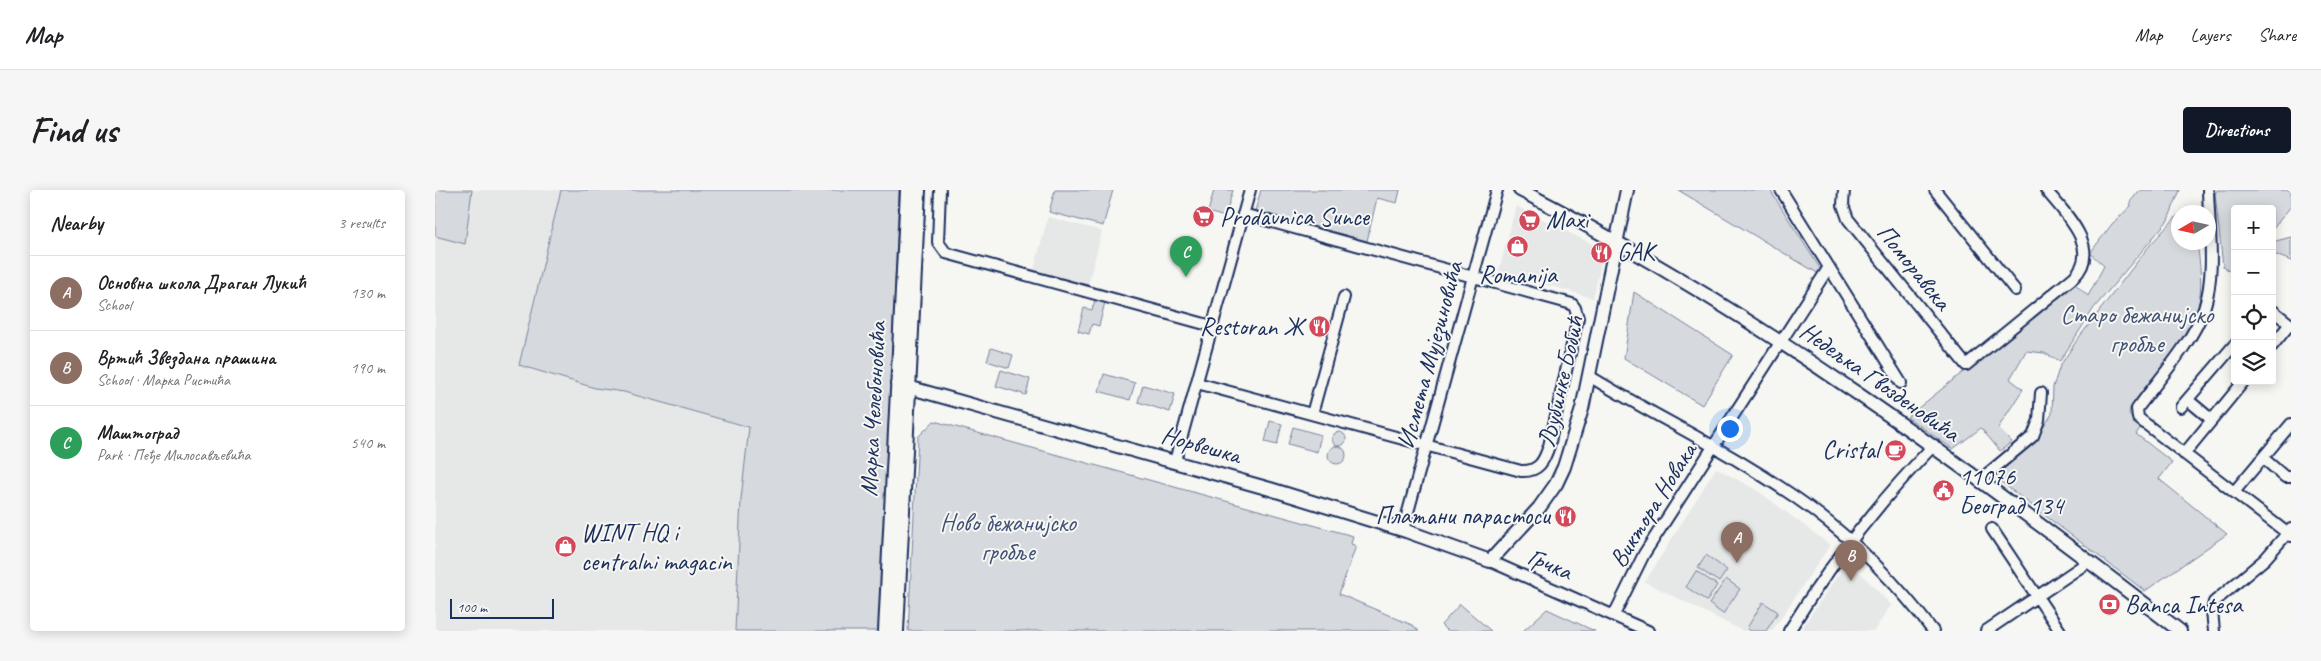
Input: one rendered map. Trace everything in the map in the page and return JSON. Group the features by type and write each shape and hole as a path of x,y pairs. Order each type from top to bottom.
{"main road":[{"name":"Марка Челебоновића","path":"897,631 907,190"},
{"name":"Марка Челебоновића","path":"885,631 919,190"},
{"name":"Недељка Гвозденовића","path":"1519,190 1616,241 1781,341 1934,445 2180,631"},
{"name":"Љубинке Бобић","path":"1490,561 1539,508 1557,482 1575,435 1627,190"},
{"name":"Норвешка","path":"903,386 1175,461 1403,530 1490,561"}],"street":[{"path":"940,190 938,242 946,253 1212,326"},
{"path":"1175,461 1250,190"},
{"name":"Исмета Мујезиновића","path":"1403,530 1428,446 1497,190"},
{"path":"1781,190 1901,383"},
{"name":"Поморавска","path":"1844,190 1843,205 1848,219 1966,365 2075,276 2081,268 2086,253 2084,242 2050,192"},
{"path":"1935,190 2015,290"},
{"path":"2208,190 2211,269 2204,310 2190,336 2137,408 2138,418 2290,533 2265,559 2214,602 2212,611 2214,631"},
{"path":"1197,383 1526,471 1534,470 1542,463 1549,446 1578,318 1575,308 1563,301 1243,214"},
{"name":"Виктора Новака","path":"1614,615 1644,554 1829,268"},
{"path":"1312,414 1344,297"},
{"path":"2276,313 2291,325 2276,342"},
{"path":"2212,420 2185,404 2231,349"},
{"path":"1589,376 1713,447 1803,502 1850,541 1897,588 1933,631"},
{"path":"2184,454 2241,385"},
{"path":"1980,480 2033,436 2039,420 2041,393"},
{"path":"2234,492 2291,424"},
{"path":"1789,631 1850,541 1934,445"},
{"path":"2263,458 2285,477 2291,476"},
{"path":"1992,529 2060,631"},
{"name":"Грчка","path":"1490,561 1648,631"},
{"path":"1986,631 2088,562"}],"shaded area":[{"path":"435,190 902,190 877,631 435,631"},
{"path":"1516,206 1604,250 1593,298 1499,271"},
{"path":"1048,217 1102,231 1088,285 1034,270"},
{"path":"1716,468 1758,491 1830,545 1772,631 1743,631 1645,582"},
{"path":"1848,560 1891,605 1874,631 1800,631"}],"green space":[{"path":"435,190 472,190 465,244 435,236"},
{"path":"561,190 899,190 880,631 735,631 741,499 749,427 624,392 595,388 519,365"},
{"path":"1055,190 1113,190 1103,226 1049,212"},
{"path":"1214,190 1233,190 1225,217 1208,212"},
{"path":"1261,190 1400,190 1397,203 1377,198 1367,241 1255,211"},
{"path":"1678,190 1770,190 1821,270 1819,274"},
{"path":"2140,190 2180,190 2174,205 2171,205 2168,220 2094,308 2060,361 2044,353 2026,351 2010,379 2023,389 1998,428 2012,442 2000,451 1981,428 1953,449 1907,417 2074,283 2088,296 2104,266 2090,253 2112,224 2131,206 2130,202"},
{"path":"2217,190 2291,190 2291,206 2276,225 2276,205 2231,205 2231,272 2223,266 2215,194"},
{"name":"Старо бежанијско гробље","path":"2171,222 2171,250 2198,250 2201,283 2200,299 2186,335 2159,373 2130,408 2129,415 2141,427 2136,434 2172,462 2159,479 2227,534 2145,591 1993,476 2031,446 2052,414 2053,387 2060,366 2077,340 2150,245"},
{"path":"2291,237 2291,261 2276,255 2276,241"},
{"path":"1634,292 1733,355 1702,405 1624,358"},
{"path":"1095,300 1105,302 1099,326 1092,324 1089,334 1078,331 1084,308 1092,310"},
{"path":"991,348 1013,355 1009,368 987,361"},
{"path":"1001,370 1030,379 1026,395 996,386"},
{"path":"1104,374 1135,383 1130,400 1099,391"},
{"path":"1143,385 1175,394 1170,412 1138,402"},
{"name":"Ново бежанијско гробље","path":"934,421 1353,536 1351,544 1356,546 1339,594 1412,625 1419,631 908,631 918,437"},
{"path":"1270,421 1282,424 1277,445 1265,442"},
{"path":"1293,427 1321,435 1317,452 1288,444"},
{"path":"1339,432 1344,434 1346,439 1344,444 1339,446 1334,444 1332,439 1334,434"},
{"path":"1337,446 1343,449 1346,455 1343,461 1337,464 1331,461 1328,455 1331,449"},
{"path":"1706,555 1727,570 1719,582 1698,568"},
{"path":"1696,571 1717,585 1707,601 1686,587"},
{"path":"1726,579 1740,589 1723,614 1709,604"},
{"path":"1763,602 1778,612 1766,631 1751,631 1747,628"},
{"path":"1460,604 1491,631 1447,631 1441,625"},
{"path":"1547,609 1588,628 1595,631 1523,631"}],"place":[{"name":"Prodavnica Sunce","path":"1204,217"},
{"name":"Maxi","path":"1530,220"},
{"name":"Romanija","path":"1518,246"},
{"name":"GAK","path":"1601,252"},
{"name":"Маштоград","path":"1186,277"},
{"name":"Restoran Ж","path":"1320,327"},
{"name":"Cristal","path":"1895,450"},
{"name":"11076 Београд 134","path":"1943,491"},
{"name":"Платани парастоси","path":"1566,516"},
{"name":"WINT HQ i centralni magacin","path":"565,547"},
{"name":"Основна школа Драган Лукић","path":"1737,563"},
{"name":"Вртић Звездана прашина","path":"1851,581"},
{"name":"Banca Intesa","path":"2109,605"}]}
